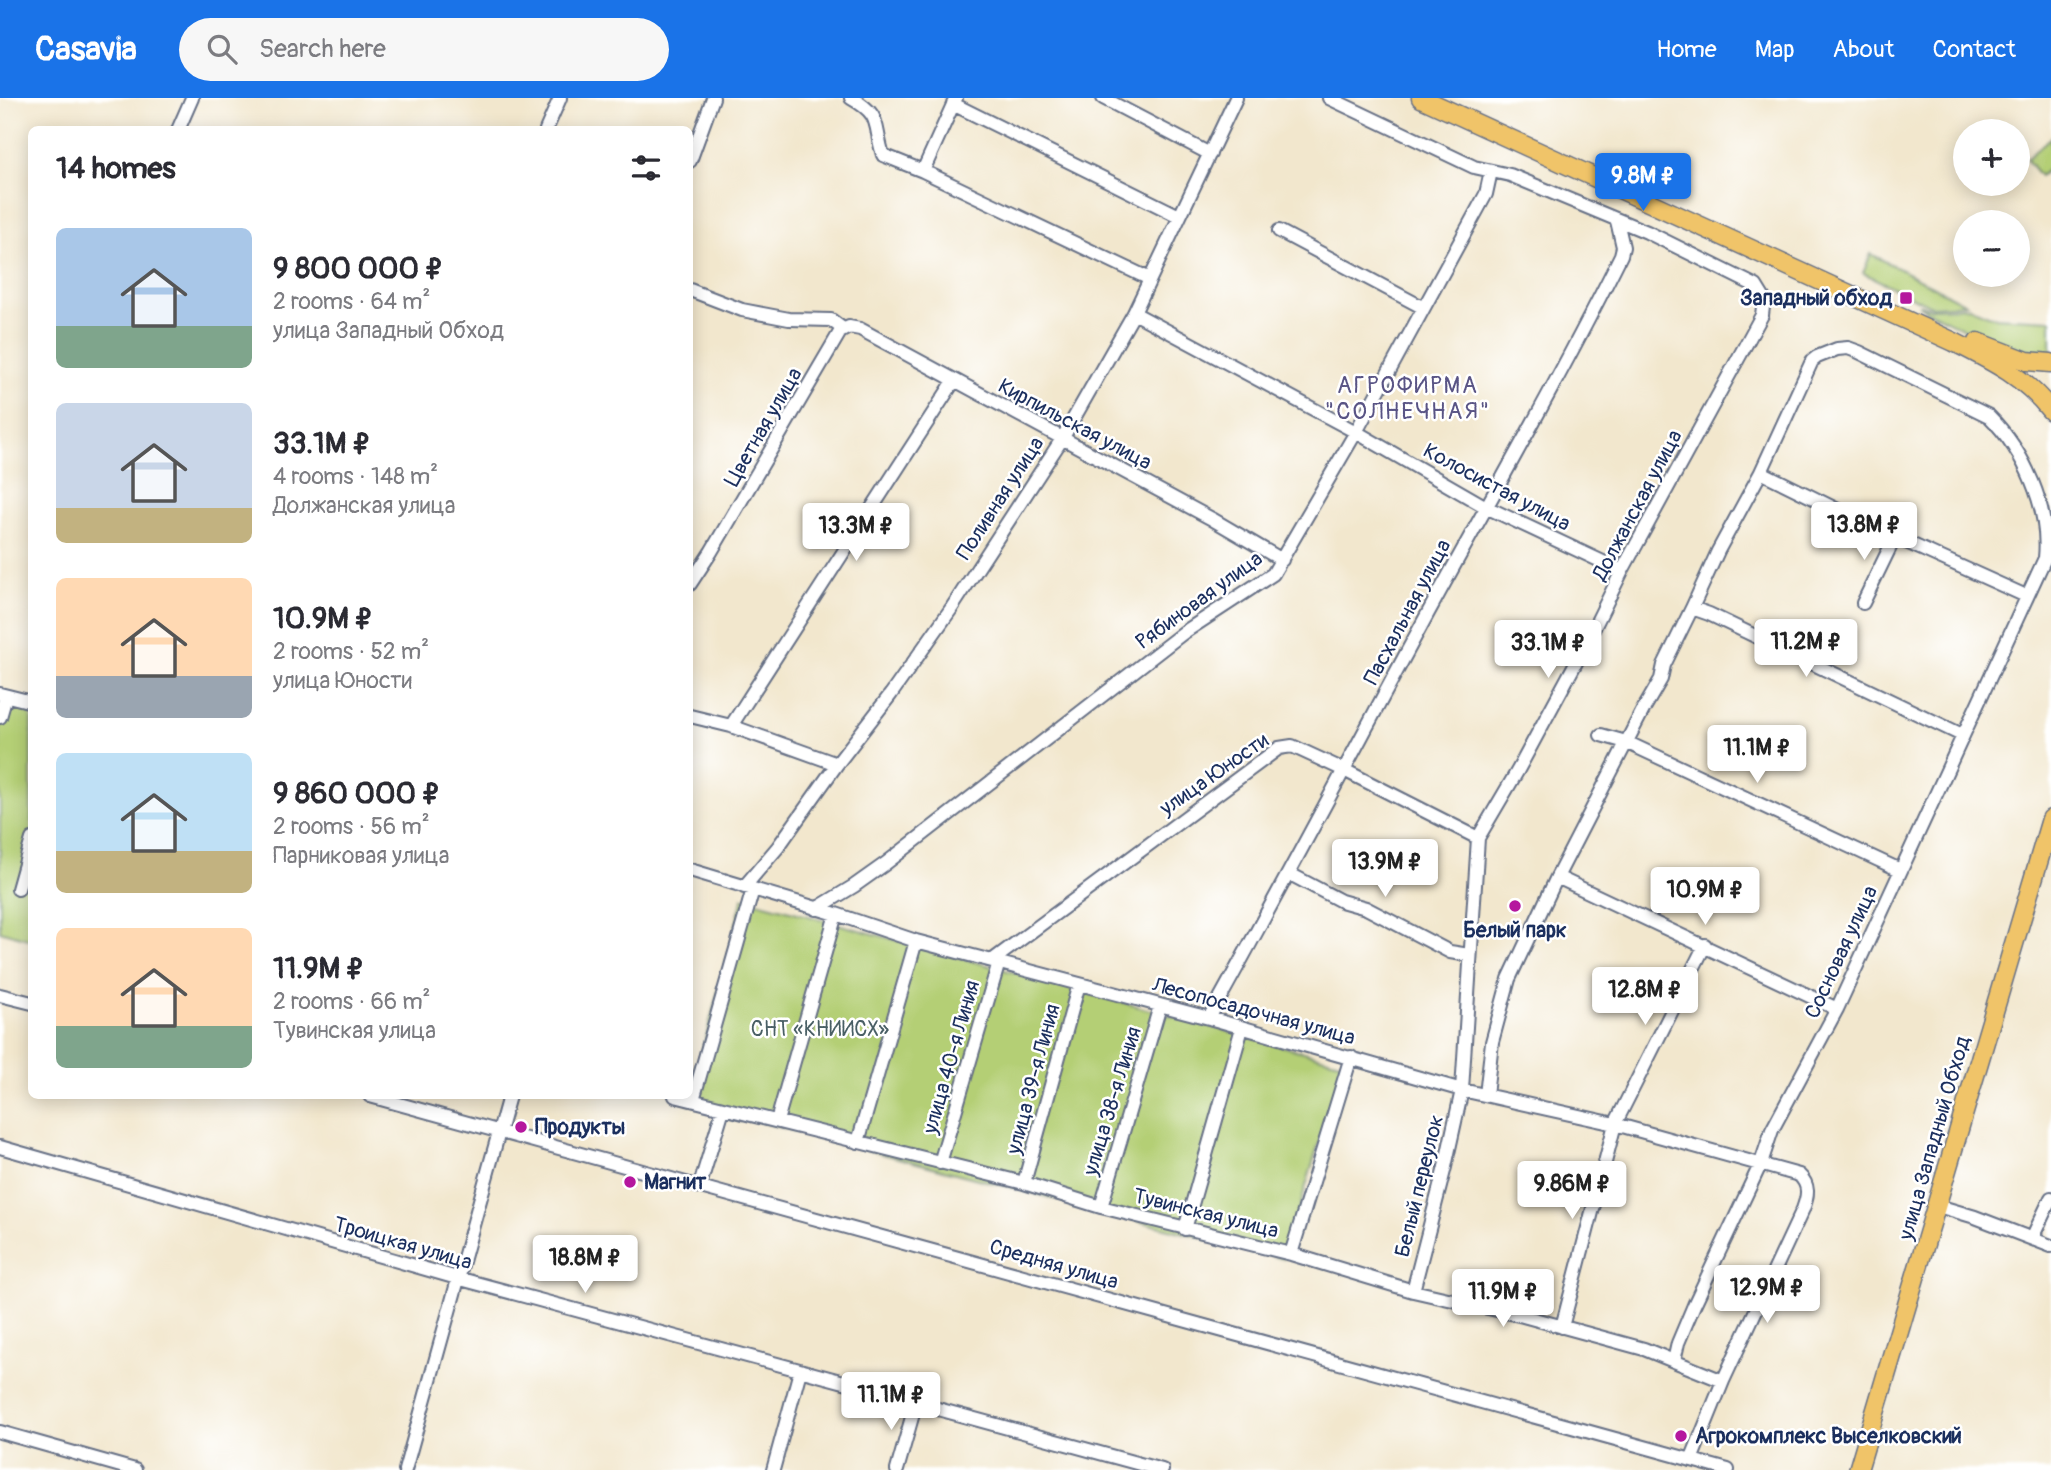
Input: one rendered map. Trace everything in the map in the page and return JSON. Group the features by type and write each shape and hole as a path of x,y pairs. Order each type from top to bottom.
{"highway":[{"path":"1421,98 1954,342 2015,374 2051,411"},
{"path":"1438,98 1925,320 2018,358 2051,363"},
{"name":"улица Западный Обход","path":"1868,1470 2051,818"},
{"name":"улица Западный Обход","path":"1858,1470 1942,1207 2051,847"}],"street":[{"path":"180,126 192,98"},
{"path":"547,126 560,98"},
{"path":"693,153 713,98"},
{"path":"852,98 869,108 874,116 883,155 923,171 1150,279"},
{"path":"1103,98 1209,154"},
{"name":"Поливная улица","path":"749,888 836,764 891,694 951,609 1062,439 1134,313 1236,98"},
{"path":"1329,98 1474,167 1510,175 1617,221"},
{"path":"923,171 954,101 1179,216"},
{"name":"Рябиновая улица","path":"816,909 875,872 1183,634 1272,574 1356,432 1486,194 1491,171"},
{"name":"Должанская улица","path":"1462,1090 1478,838 1518,770 1622,571 1762,315 1764,299 1756,286 1647,232 1617,221"},
{"name":"Пасхальная улица","path":"1209,1018 1290,874 1486,507 1578,342 1621,255 1623,247 1617,221"},
{"path":"1279,231 1422,307"},
{"name":"Кирпильская улица","path":"693,291 741,310 789,319 831,320 846,328 860,329 1282,559"},
{"name":"Колосистая улица","path":"1134,313 1356,432 1486,507 1622,571"},
{"name":"Цветная улица","path":"693,579 846,328"},
{"name":"Сосновая улица","path":"1674,1361 1678,1343 1694,1305 1762,1163 1772,1130 1837,1009 2045,558 2046,533 2035,490 2020,457 1989,415 1848,348 1837,349 1817,357 1802,377 1761,472"},
{"path":"731,726 954,381"},
{"path":"1486,1095 1492,1042 1509,979 1557,877 1661,680 1664,665 1718,551 1761,472 2026,596"},
{"path":"1863,603 1895,537"},
{"path":"1692,608 1962,735"},
{"path":"0,717 3,695 28,701"},
{"path":"693,717 731,726 836,764"},
{"path":"1601,736 1626,742 1900,870"},
{"name":"улица Юности","path":"996,961 1279,748 1292,746 1478,838"},
{"path":"18,889 28,853"},
{"name":"Лесопосадочная улица","path":"693,871 916,941 1209,1018 1462,1090 1615,1124 1799,1175 1807,1184 1807,1198 1803,1209 1723,1381"},
{"path":"1290,874 1341,901 1366,908 1450,952 1469,955"},
{"path":"1557,877 1837,1009"},
{"path":"693,1100 749,888"},
{"path":"777,1121 836,914"},
{"path":"858,1142 916,941"},
{"path":"1563,1327 1615,1124 1704,945"},
{"name":"улица 40-я Линия","path":"940,1163 996,961"},
{"name":"улица 39-я Линия","path":"1024,1184 1079,984"},
{"path":"0,995 28,1002"},
{"name":"улица 38-я Линия","path":"1101,1207 1160,1006"},
{"path":"1185,1229 1242,1028"},
{"path":"1291,1254 1351,1057"},
{"name":"Белый переулок","path":"1413,1290 1462,1090"},
{"name":"Средняя улица","path":"381,1099 1728,1470"},
{"path":"405,1470 508,1099"},
{"name":"Тувинская улица","path":"688,1099 1024,1184 1101,1207 1291,1254 1413,1290 1644,1349 1723,1381"},
{"path":"700,1185 723,1109"},
{"name":"Троицкая улица","path":"0,1147 457,1278 1163,1470"},
{"path":"2032,1238 2051,1198"},
{"path":"1942,1207 2051,1246"},
{"path":"773,1470 800,1371"},
{"path":"1691,1460 1723,1381"},
{"path":"897,1470 916,1403"},
{"path":"0,1432 135,1470"}],"green space":[{"path":"2051,137 2051,167 2040,176 2030,164 2030,155"},
{"path":"1871,254 1966,304 1931,306 1863,273"},
{"path":"1918,304 1929,308 1969,307 1993,317 2051,320 2051,355 2034,354 2002,345 1956,325"},
{"path":"0,700 28,708 28,939 0,931"},
{"name":"СНТ «КНИИСХ»","path":"743,898 1343,1063 1284,1259 688,1103 689,1099 693,1099 693,1084"}],"place":[{"name":"Западный обход","path":"1906,298"},
{"name":"Белый парк","path":"1515,906"},
{"name":"Продукты","path":"521,1127"},
{"name":"Магнит","path":"630,1182"},
{"name":"Агрокомплекс Выселковский","path":"1681,1436"}],"district":[{"name":"АГРОФИРМА \"СОЛНЕЧНАЯ\"","path":"1408,398"}]}
